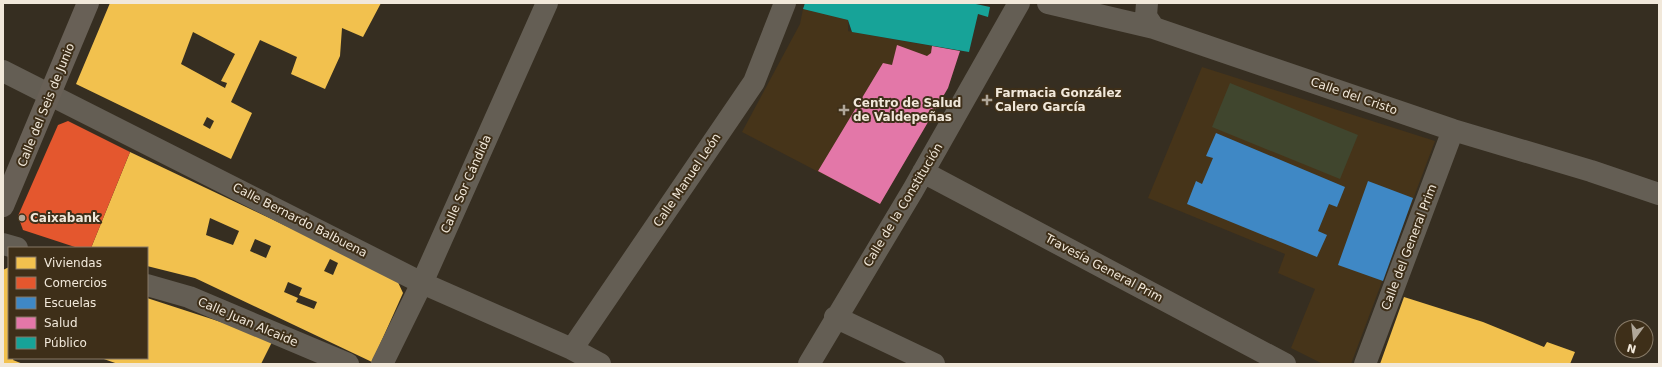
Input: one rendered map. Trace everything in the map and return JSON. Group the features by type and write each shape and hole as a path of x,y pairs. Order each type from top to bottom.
{"street":[{"name":"Calle del Seis de Junio","path":"3,206 88,3"},
{"name":"Calle Sor Cándida","path":"382,364 422,283 546,3"},
{"name":"Calle Manuel León","path":"572,349 754,82 785,3"},
{"name":"Calle de la Constitución","path":"809,364 835,317 923,172 1020,3"},
{"name":"Calle del Cristo","path":"1048,3 1154,28 1453,130 1591,171 1659,194"},
{"path":"1147,3 1146,16 1154,28"},
{"name":"Calle Bernardo Balbuena","path":"3,71 422,283 572,349 600,364"},
{"name":"Calle del General Prim","path":"1365,364 1453,130"},
{"name":"Travesía General Prim","path":"923,172 1284,364"},
{"path":"3,244 14,247"},
{"name":"Calle Juan Alcaide","path":"148,285 189,298 348,364"},
{"path":"835,317 934,364"}],"shaded area":[{"name":"Centro de Salud de Valdepeñas","path":"803,9 848,20 848,31 960,51 948,88 880,204 742,132 800,24"},
{"path":"1202,67 1435,141 1351,364 1323,364 1291,348 1315,289 1278,273 1285,254 1148,198"}],"green space":[{"path":"1230,83 1358,135 1340,179 1212,127"}],"building: Viviendas":[{"path":"110,3 381,3 363,37 342,28 340,56 325,89 291,74 297,57 260,40 231,102 252,113 231,159 76,84","holes":["193,32 235,54 221,81 227,83 225,88 181,64","207,117 214,121 210,129 203,125"]},
{"path":"130,152 396,278 403,293 372,362 195,278 148,266 148,247 91,247","holes":["210,218 239,231 233,245 206,235","255,239 271,246 266,258 250,251","330,259 338,263 333,275 324,271","288,282 302,288 299,295 317,302 314,309 296,302 298,298 284,292"]},
{"path":"8,268 8,359 14,359 23,364 3,364 3,270"},
{"path":"1404,297 1483,322 1544,347 1547,342 1575,352 1570,364 1380,364"},
{"path":"148,298 227,324 272,342 261,364 118,364 104,359 148,359"}],"building: Comercios":[{"path":"68,121 130,152 91,247 75,247 23,230 18,216 58,125"}],"building: Escuelas":[{"path":"1216,133 1345,187 1337,207 1329,204 1318,231 1327,235 1317,257 1187,204 1196,181 1202,184 1213,158 1206,156"},
{"path":"1368,181 1413,198 1383,281 1338,265"}],"building: Salud":[{"path":"897,45 927,56 931,53 932,46 960,51 948,88 880,204 818,171 883,63 892,65"}],"building: Público":[{"path":"805,3 971,3 990,7 988,17 978,14 969,52 852,32 848,20 803,9"}],"place":[{"name":"Farmacia González Calero García","path":"987,100"},
{"name":"Centro de Salud de Valdepeñas","path":"844,110"},
{"name":"Caixabank","path":"22,218"}]}
